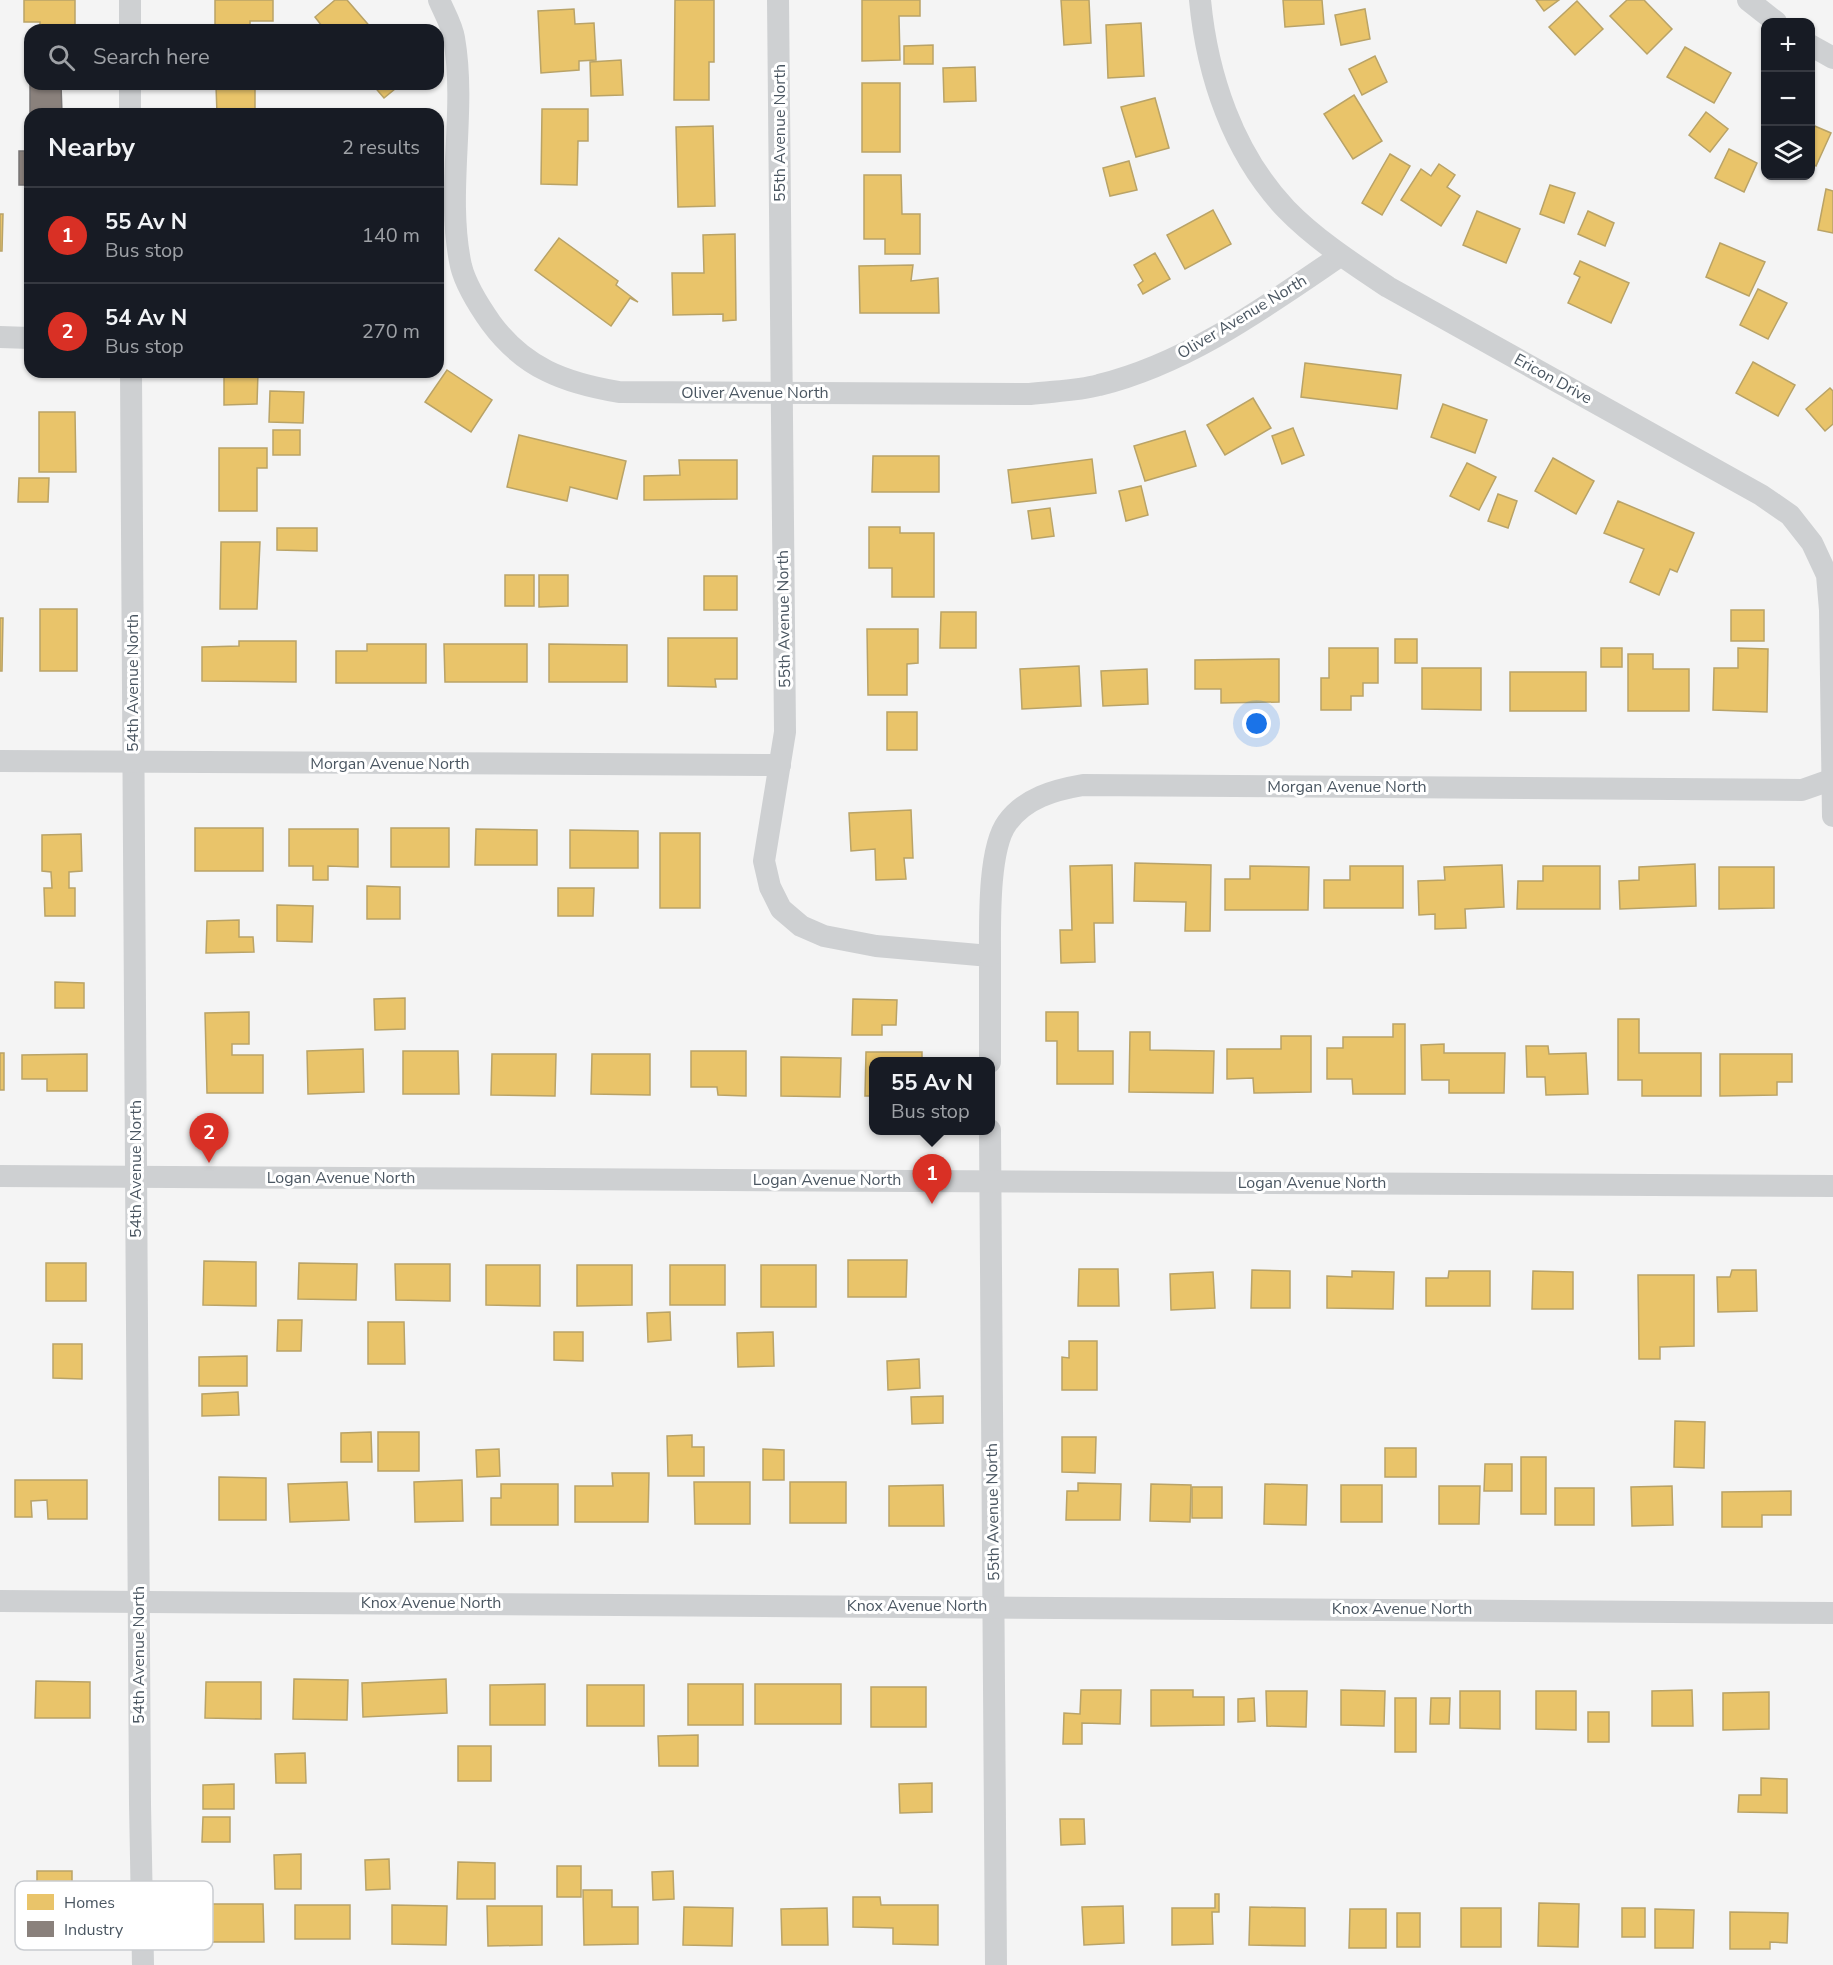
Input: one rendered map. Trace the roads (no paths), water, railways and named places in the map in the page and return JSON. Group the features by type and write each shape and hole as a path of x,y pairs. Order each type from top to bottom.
{"street":[{"path":"130,0 130,24"},
{"name":"Oliver Avenue North","path":"439,0 454,36 458,79 456,225 462,268 478,306 504,341 538,368 578,385 619,392 1030,394 1098,386 1162,364 1222,333 1340,255"},
{"name":"55th Avenue North","path":"778,0 785,732 764,861 770,886 781,909 801,926 847,942 990,956"},
{"name":"Ericon Drive","path":"1200,0 1204,43 1221,103 1249,158 1285,208 1340,255 1388,287 1761,495 1790,515 1812,543 1827,575 1830,610 1833,816"},
{"path":"1748,0 1771,18"},
{"path":"1815,48 1833,58"},
{"path":"130,90 130,108"},
{"path":"0,337 24,338"},
{"name":"54th Avenue North","path":"131,378 143,1881"},
{"name":"Morgan Avenue North","path":"0,761 780,765"},
{"name":"Morgan Avenue North","path":"990,956 991,886 996,855 1006,824 1027,804 1053,790 1083,785 1802,790 1832,779"},
{"path":"990,956 990,1057"},
{"name":"55th Avenue North","path":"990,1135 996,1965"},
{"name":"Logan Avenue North","path":"0,1176 1833,1186"},
{"name":"Knox Avenue North","path":"0,1601 1833,1613"},
{"name":"54th Avenue North","path":"144,1950 144,1965"}],"place":[{"name":"54 Av N","path":"209,1163"},
{"name":"55 Av N","path":"932,1204"}]}
